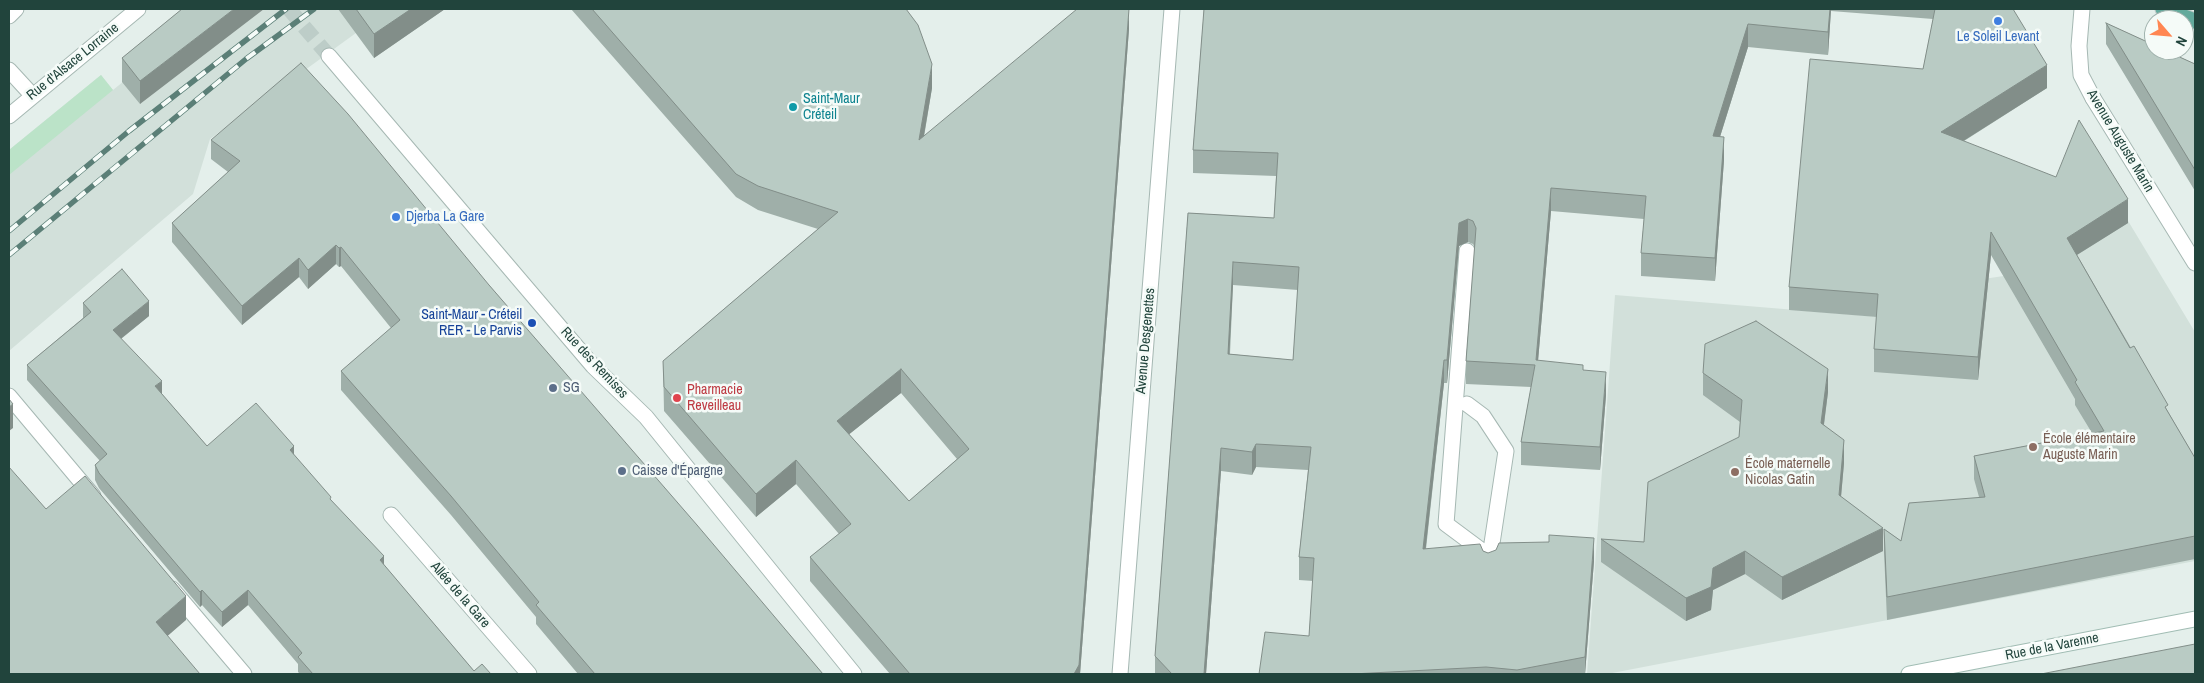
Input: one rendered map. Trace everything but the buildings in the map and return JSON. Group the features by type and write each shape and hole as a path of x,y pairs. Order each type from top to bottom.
{"main road":[{"path":"2163,9 2195,21"}],"street":[{"path":"9,16 16,9"},
{"name":"Rue d'Alsace Lorraine","path":"9,116 138,9"},
{"name":"Avenue Desgenettes","path":"1120,674 1172,9"},
{"name":"Avenue Auguste Marin","path":"2082,9 2079,46 2081,75 2093,98 2195,263"},
{"name":"Rue des Remises","path":"329,56 593,366 646,418 854,674"},
{"path":"9,70 32,96"},
{"path":"1467,251 1446,524 1489,561 1506,451 1483,416 1467,404"},
{"path":"9,396 104,509"},
{"name":"Allée de la Gare","path":"391,515 529,674"},
{"path":"161,576 244,674"},
{"name":"Rue de la Varenne","path":"1909,674 2195,619"}],"shaded area":[{"path":"212,9 389,9 210,139 193,194 9,351 9,150 101,75 113,90"},
{"path":"2107,186 2195,332 2195,561 1607,674 1587,674 1615,295 1880,317 1881,294 2031,272"}],"green space":[{"path":"101,75 113,90 9,175 9,150"}],"tunnel":[{"path":"289,9 329,56"}],"railway":[{"path":"9,231 129,131 286,9"},
{"path":"9,255 246,59 314,9"}],"place":[{"name":"Le Soleil Levant","path":"1998,21"},
{"name":"Saint-Maur Créteil","path":"793,107"},
{"name":"Djerba La Gare","path":"396,217"},
{"name":"Saint-Maur - Créteil RER - Le Parvis","path":"532,323"},
{"name":"SG","path":"553,388"},
{"name":"Pharmacie Reveilleau","path":"677,398"},
{"name":"École élémentaire Auguste Marin","path":"2033,447"},
{"name":"Caisse d'Épargne","path":"622,471"},
{"name":"École maternelle Nicolas Gatin","path":"1735,472"}]}
